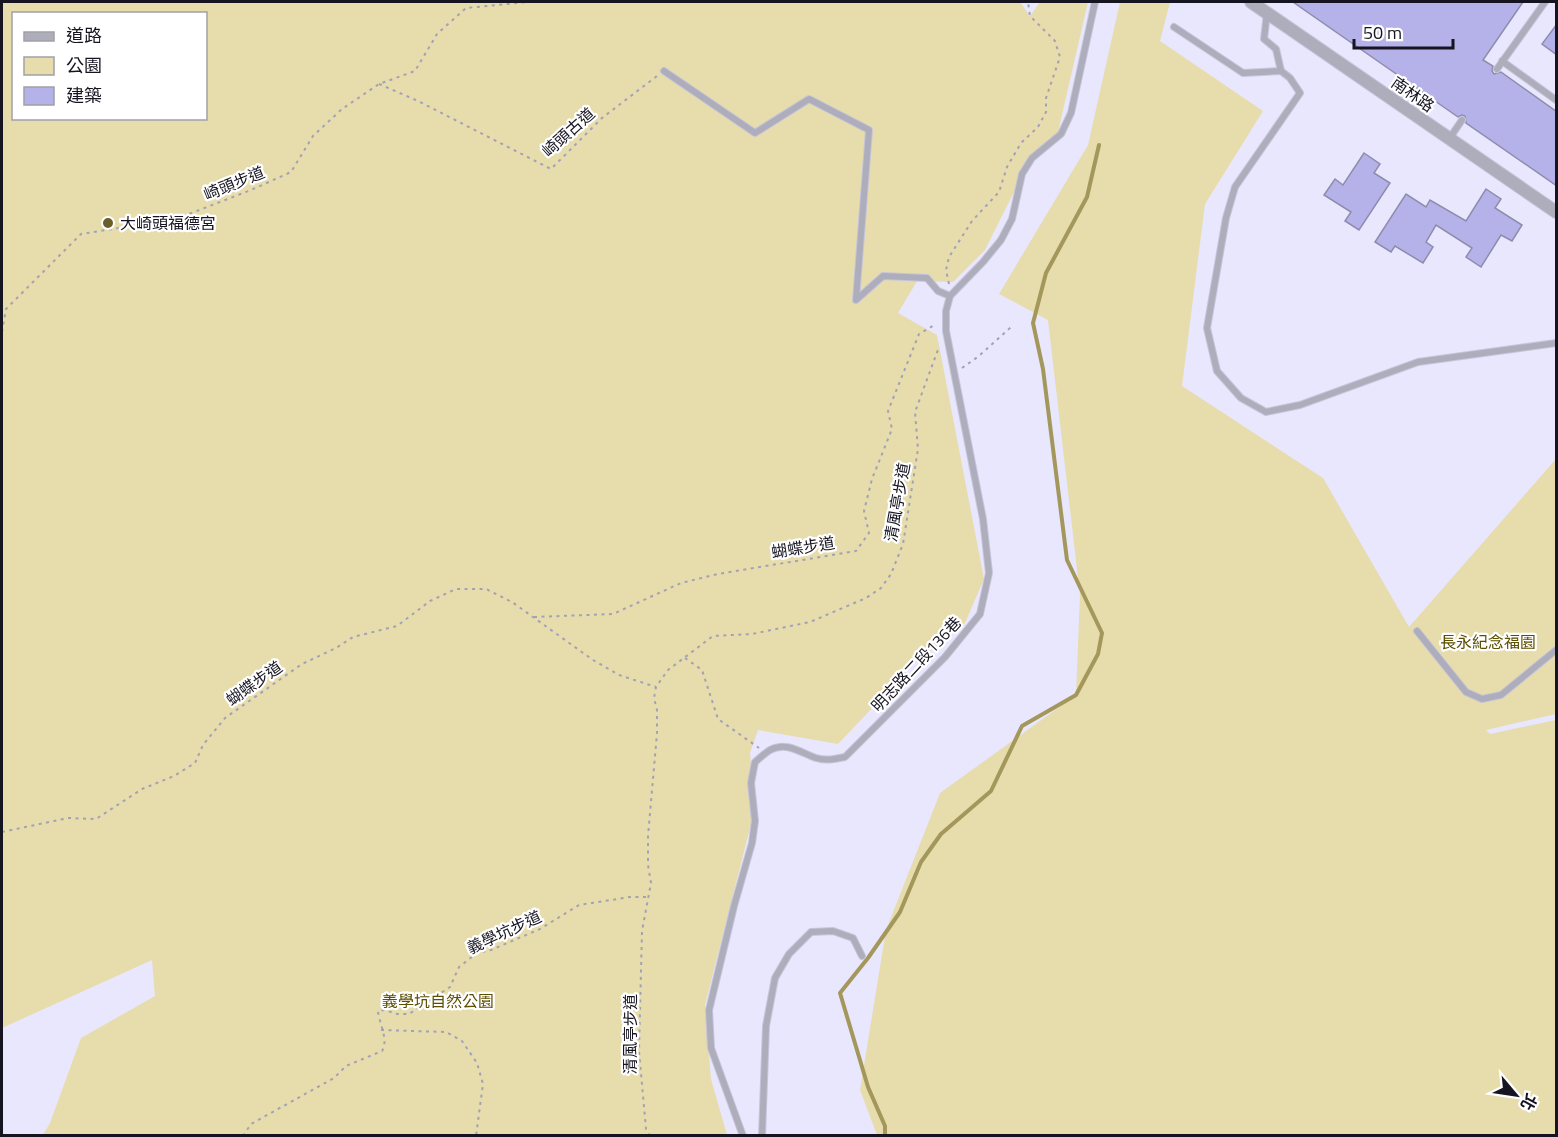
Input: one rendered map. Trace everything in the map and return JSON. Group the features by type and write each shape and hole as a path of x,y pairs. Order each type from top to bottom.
{"street":[{"name":"南林路","path":"1251,2 1557,212"}],"lane":[{"path":"664,71 755,133 809,99 869,130 856,300 883,276 927,278 938,291 949,295 983,262 1001,240 1012,219 1022,174 1032,158 1061,134 1066,124 1071,113 1095,2"},
{"path":"1497,69 1545,2"},
{"path":"1267,13 1264,39 1276,49 1281,71 1290,78 1300,93 1235,187 1226,219 1207,328 1217,371 1241,398 1266,412 1300,405 1418,362 1557,343"},
{"path":"1174,27 1243,73 1281,71"},
{"path":"1502,61 1557,100"},
{"path":"1449,140 1462,120"},
{"name":"明志路二段136巷","path":"767,753 783,746 816,758 830,760 845,757 945,657 980,614 989,573 987,551 983,519 946,331 949,295"},
{"path":"1417,631 1466,692 1482,699 1501,695 1557,650"},
{"path":"742,1136 711,1048 710,1010 734,906 752,843 754,821 751,783 755,762 767,753"},
{"path":"762,1136 766,1026 775,978 789,954 811,932 833,931 853,938 862,956"}],"path":[{"path":"379,84 415,71 437,34 466,8 527,2"},
{"path":"949,295 950,288 946,270 949,257 972,221 999,192 1007,167 1021,143 1038,127 1046,112 1046,98 1060,57 1055,41 1030,16 1028,2"},
{"name":"崎頭古道","path":"379,84 418,101 551,169 602,118 664,71"},
{"name":"崎頭步道","path":"2,332 6,309 81,234 176,219 252,190 291,172 313,136 342,109 379,84"},
{"name":"蝴蝶步道","path":"534,617 614,614 681,583 718,574 856,551 869,533 864,511 872,479 892,429 888,411 919,334 946,317"},
{"path":"954,373 979,356 1011,327"},
{"name":"清風亭步道","path":"656,687 668,670 714,636 752,634 810,622 866,598 881,588 891,574 903,544 918,449 915,412 946,331"},
{"name":"蝴蝶步道","path":"2,832 68,818 96,819 142,789 174,776 195,763 202,745 225,718 302,664 353,637 397,626 430,601 456,589 486,589 512,602 593,660 619,675 656,687"},
{"path":"685,658 702,670 718,719 767,753"},
{"path":"647,897 651,883 648,865 648,836 657,733 657,710 654,698 656,687"},
{"name":"義學坑步道","path":"243,1136 251,1124 333,1078 346,1066 382,1051 385,1047 378,1011 408,1014 450,987 459,967 477,953 491,951 540,929 579,905 630,897 647,897"},
{"name":"清風亭步道","path":"647,897 642,931 639,1062 646,1129 650,1136"},
{"path":"381,1030 446,1032 462,1041 477,1063 483,1084 476,1136"}],"green space":[{"name":"義學坑自然公園","path":"2,2 1020,2 1030,16 1040,2 1088,2 1058,132 1025,170 985,250 953,282 917,281 898,313 937,335 984,579 965,623 915,663 838,744 758,730 750,753 755,808 705,1005 711,1079 727,1135 43,1135 50,1123 81,1038 155,996 152,960 2,1028"},
{"name":"長永紀念福園","path":"1120,2 1170,2 1160,41 1263,111 1205,204 1182,386 1323,478 1409,627 1556,459 1556,714 1486,730 1490,734 1556,720 1556,1135 877,1135 860,1090 886,930 940,793 1076,695 1080,595 1048,320 999,294 1088,145"}],"building":[{"path":"1293,2 1523,2 1483,60 1493,66 1494,74 1501,72 1557,112 1557,186 1466,123 1465,116 1458,117"},
{"path":"1557,24 1557,55 1542,44"},
{"path":"1364,153 1380,164 1374,173 1390,183 1359,230 1345,221 1351,212 1324,195 1335,179 1343,185"},
{"path":"1486,189 1501,199 1495,208 1522,225 1512,241 1501,235 1481,267 1466,257 1472,248 1436,225 1426,242 1433,247 1423,263 1395,246 1391,252 1375,242 1406,194 1426,207 1430,200 1466,221"}],"waterway":[{"path":"885,1136 885,1126 868,1087 840,993 900,912 921,862 941,834 991,791 1022,726 1076,695 1098,654 1102,633 1067,560 1043,369 1033,323 1046,273 1087,197 1099,145"}],"place":[{"name":"大崎頭福德宮","path":"108,223"}]}
